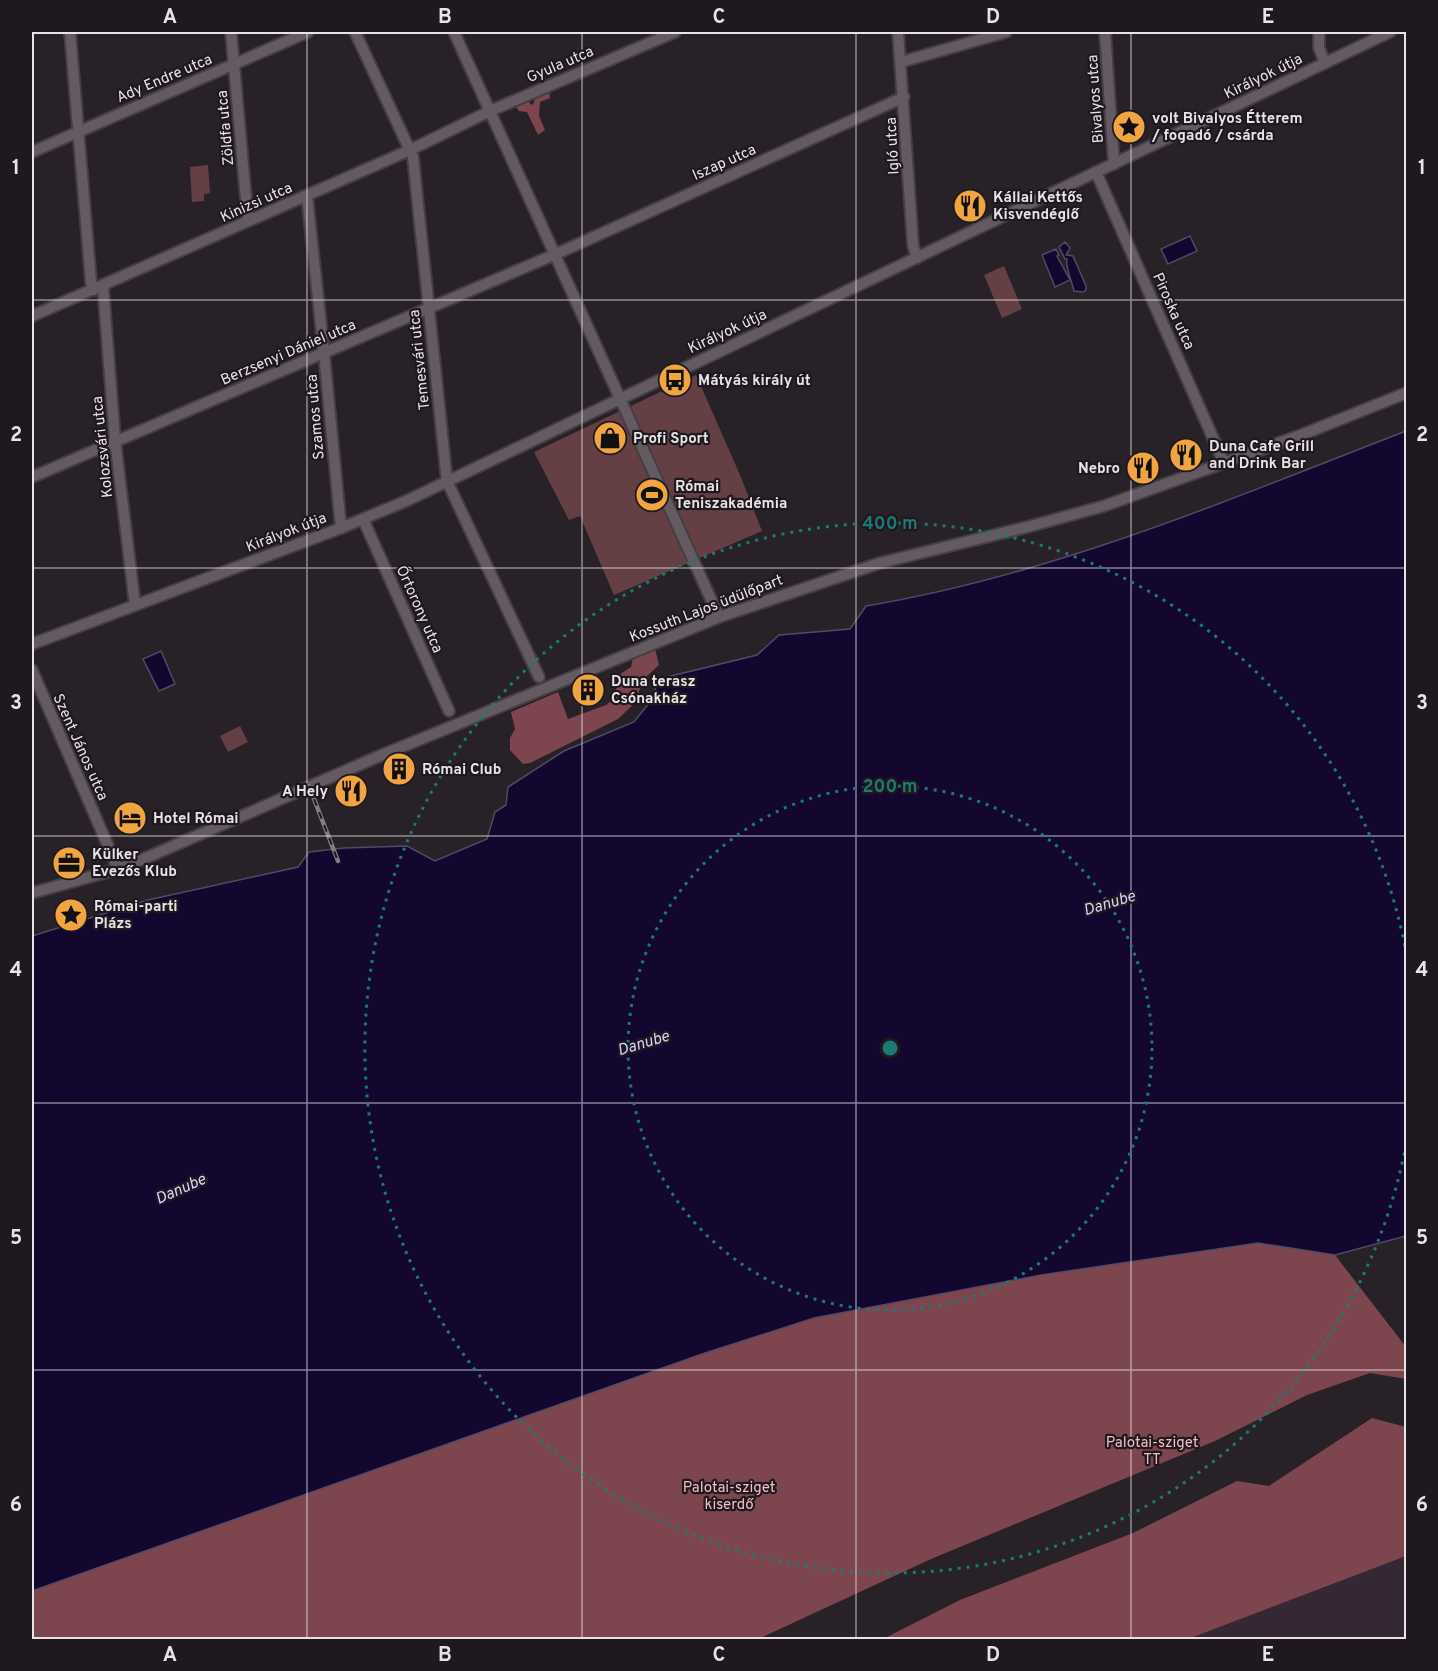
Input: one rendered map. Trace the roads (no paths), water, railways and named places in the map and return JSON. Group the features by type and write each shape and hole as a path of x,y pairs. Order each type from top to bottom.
{"street":[{"name":"Kolozsvári utca","path":"70,32 91,282 98,288 135,605"},
{"name":"Zöldfa utca","path":"231,32 248,221"},
{"name":"Ady Endre utca","path":"32,152 308,32"},
{"name":"Temesvári utca","path":"355,32 413,157 447,481 539,677"},
{"path":"454,32 719,616"},
{"name":"Gyula utca","path":"490,111 675,32"},
{"name":"Igló utca","path":"898,32 913,245 917,258"},
{"path":"901,62 1006,32"},
{"name":"Bivalyos utca","path":"1105,32 1114,164"},
{"path":"1319,32 1319,48 1325,63"},
{"name":"Királyok útja","path":"32,644 363,519 1390,32"},
{"name":"Iszap utca","path":"556,254 904,97"},
{"name":"Kinizsi utca","path":"32,316 410,150 490,111"},
{"name":"Piroska utca","path":"1096,172 1224,463"},
{"name":"Szamos utca","path":"307,196 341,528"},
{"name":"Berzsenyi Dániel utca","path":"32,477 556,254"},
{"name":"Kossuth Lajos üdülőpart","path":"32,893 118,869 368,761 719,616 880,563 1021,529 1104,506 1407,393"},
{"name":"Őrtorony utca","path":"363,519 449,711"},
{"name":"Szent János utca","path":"32,670 118,869"}],"water":[{"path":"1190,236 1197,251 1168,264 1161,249"},
{"path":"1065,242 1070,248 1066,255 1073,256 1086,286 1083,292 1074,291 1067,259 1059,247"},
{"path":"1056,249 1059,255 1057,256 1070,280 1055,287 1042,255"},
{"name":"Danube","path":"1406,431 1406,1236 1335,1255 1258,1243 1041,1275 814,1318 702,1354 32,1591 32,936 148,900 298,867 309,852 344,848 407,846 435,861 487,839 495,812 506,805 508,787 564,751 634,722 651,701 659,679 757,655 779,635 850,629 866,606 1005,575 1073,555 1207,508"},
{"path":"161,651 175,684 159,691 143,659"}],"railway":[{"path":"309,786 338,861"}],"place":[{"name":"volt Bivalyos Étterem / fogadó / csárda","path":"1129,127"},
{"name":"Kállai Kettős Kisvendéglő","path":"970,206"},
{"name":"Mátyás király út","path":"675,380"},
{"name":"Profi Sport","path":"610,438"},
{"name":"Duna Cafe Grill and Drink Bar","path":"1186,455"},
{"name":"Nebro","path":"1143,468"},
{"name":"Római Teniszakadémia","path":"652,495"},
{"name":"Duna terasz Csónakház","path":"588,690"},
{"name":"Római Club","path":"399,769"},
{"name":"A Hely","path":"351,791"},
{"name":"Hotel Római","path":"130,818"},
{"name":"Külker Evezős Klub","path":"69,863"},
{"name":"Római-parti Plázs","path":"71,915"}],"park label":[{"name":"Palotai-sziget TT","path":"1152,1450"},
{"name":"Palotai-sziget kiserdő","path":"729,1496"}]}
